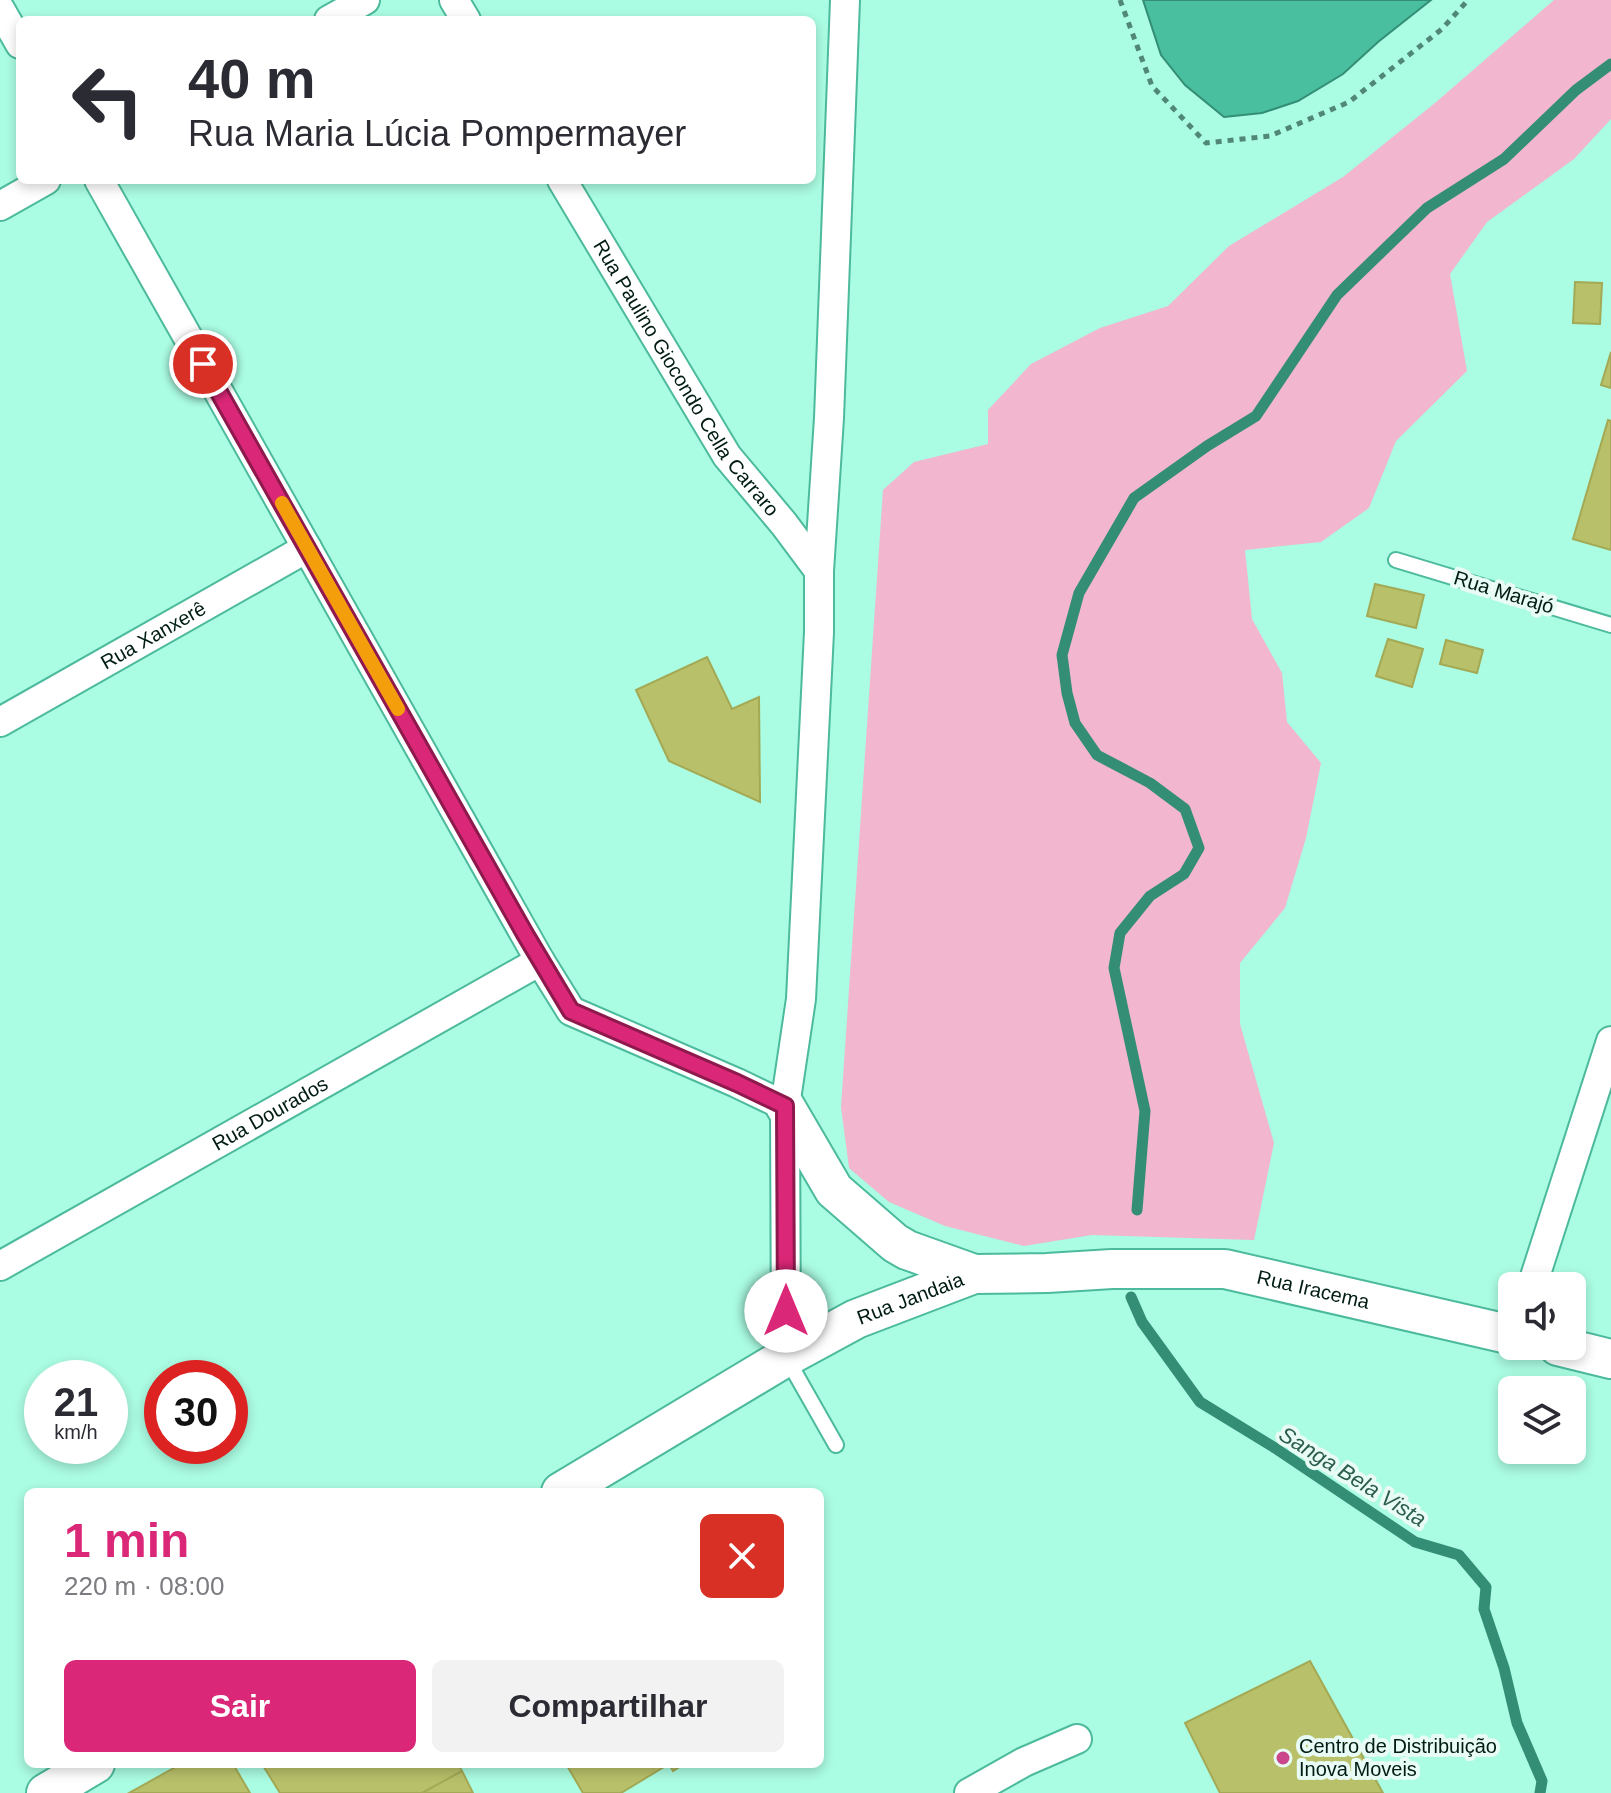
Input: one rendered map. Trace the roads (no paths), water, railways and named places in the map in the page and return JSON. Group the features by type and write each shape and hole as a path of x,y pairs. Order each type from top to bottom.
{"street":[{"path":"336,16 365,0"},
{"path":"786,1357 785,1106 801,999 819,632 819,571 829,418 845,0"},
{"path":"0,9 16,37"},
{"path":"0,206 39,184"},
{"path":"101,184 571,1011 785,1106 834,1190 895,1243 974,1274"},
{"name":"Rua Paulino Giocondo Cella Carraro","path":"564,184 727,456 819,571"},
{"name":"Rua Xanxerê","path":"0,722 307,548"},
{"name":"Rua Dourados","path":"0,1266 540,961"},
{"path":"1537,1272 1611,1041"},
{"name":"Rua Jandaia","path":"568,1488 786,1357 856,1319 974,1274 1112,1269"},
{"name":"Rua Iracema","path":"1112,1269 1225,1269 1498,1332"},
{"path":"1586,1353 1611,1359"},
{"path":"969,1793 1024,1762 1077,1739"},
{"path":"46,1793 88,1768"}],"lane":[{"name":"Rua Marajó","path":"1396,560 1611,625"},
{"path":"786,1357 836,1445"}],"waterway":[{"name":"Sanga Bela Vista","path":"1137,1210 1145,1111 1114,968 1120,933 1150,896 1184,874 1199,848 1185,809 1150,783 1097,755 1075,723 1062,655 1079,593 1134,498 1207,446 1256,416 1337,295 1427,208 1504,159 1576,90 1611,64"},
{"name":"Sanga Bela Vista","path":"1131,1297 1142,1322 1200,1402 1415,1542 1459,1555 1486,1587 1484,1609 1504,1668 1517,1723 1542,1781 1540,1793"}],"place":[{"name":"Centro de Distribuição Inova Moveis","path":"1283,1758"}]}
